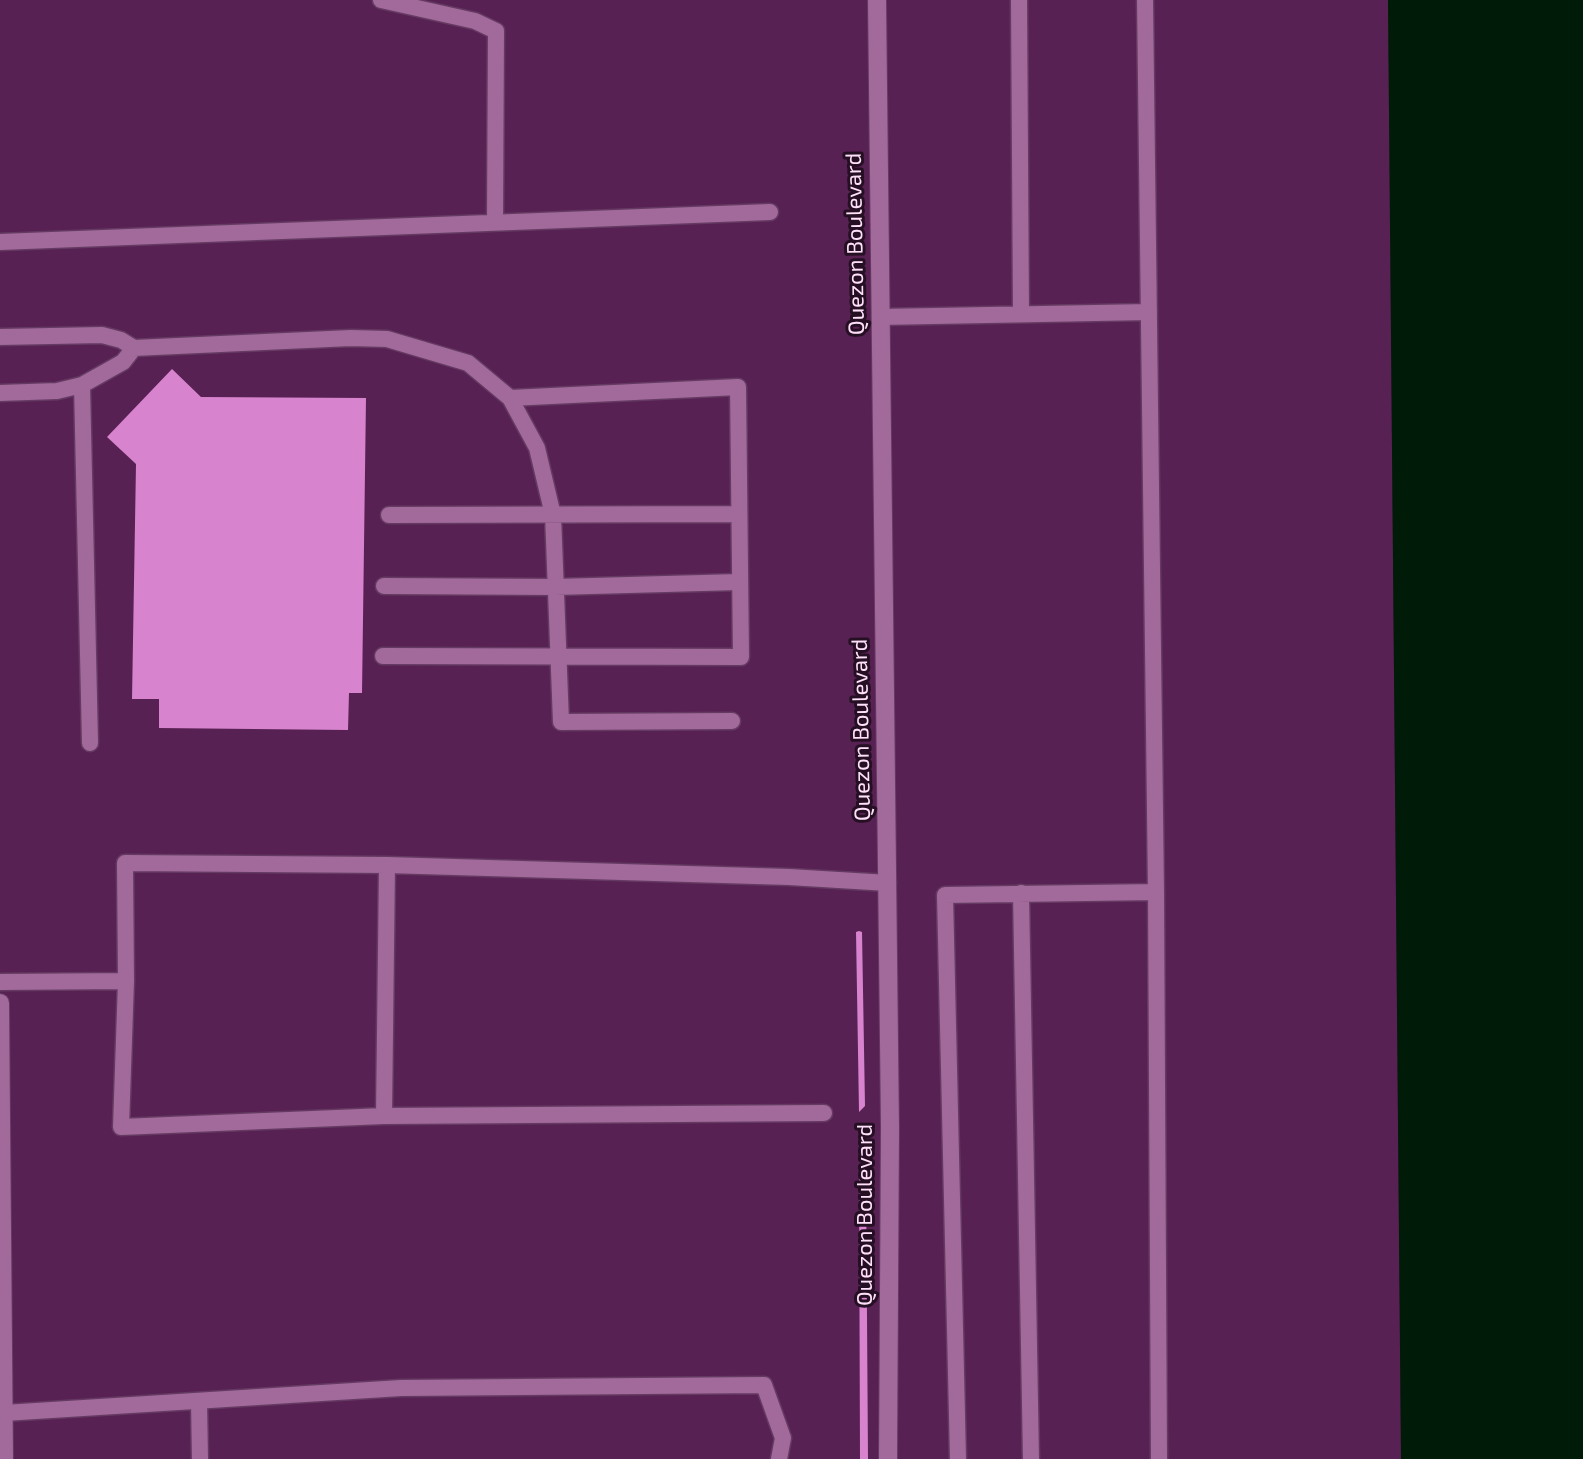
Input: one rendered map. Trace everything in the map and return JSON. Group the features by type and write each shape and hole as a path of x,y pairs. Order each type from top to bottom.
{"street":[{"name":"Quezon Boulevard","path":"877,0 890,1116 888,1459"},
{"path":"0,1003 4,1459"}],"lane":[{"path":"381,0 476,21 496,31 495,222"},
{"path":"1019,0 1021,314"},
{"path":"1145,0 1156,892 1159,1459"},
{"path":"0,242 770,212"},
{"path":"880,317 1149,312"},
{"path":"0,338 102,335 121,340 134,348 351,338 387,339 468,363 510,398 537,448 553,515 561,722 732,721"},
{"path":"0,393 57,391 82,385 123,362 134,348"},
{"path":"82,385 90,743"},
{"path":"383,656 741,657 737,514 738,387 510,398"},
{"path":"389,515 737,514"},
{"path":"384,586 555,587 739,582"},
{"path":"824,1113 384,1116 121,1127 126,981 125,863 387,866 777,877 888,883"},
{"path":"384,1116 387,866"},
{"path":"958,1459 945,895 1156,892"},
{"path":"1021,893 1031,1459"},
{"path":"0,982 126,981"},
{"path":"4,1413 400,1388 764,1385 783,1438 779,1459"},
{"path":"199,1401 200,1459"}],"shaded area":[{"path":"0,0 1388,0 1401,1459 0,1459"},
{"path":"1388,0 1583,0 1583,1459 1401,1459"}],"building":[{"path":"172,369 201,397 366,398 362,693 349,693 348,730 159,728 159,699 132,699 136,464 107,437"},
{"path":"856,932 862,932 865,1106 859,1112"},
{"path":"859,1166 866,1174 868,1459 860,1459"}]}
